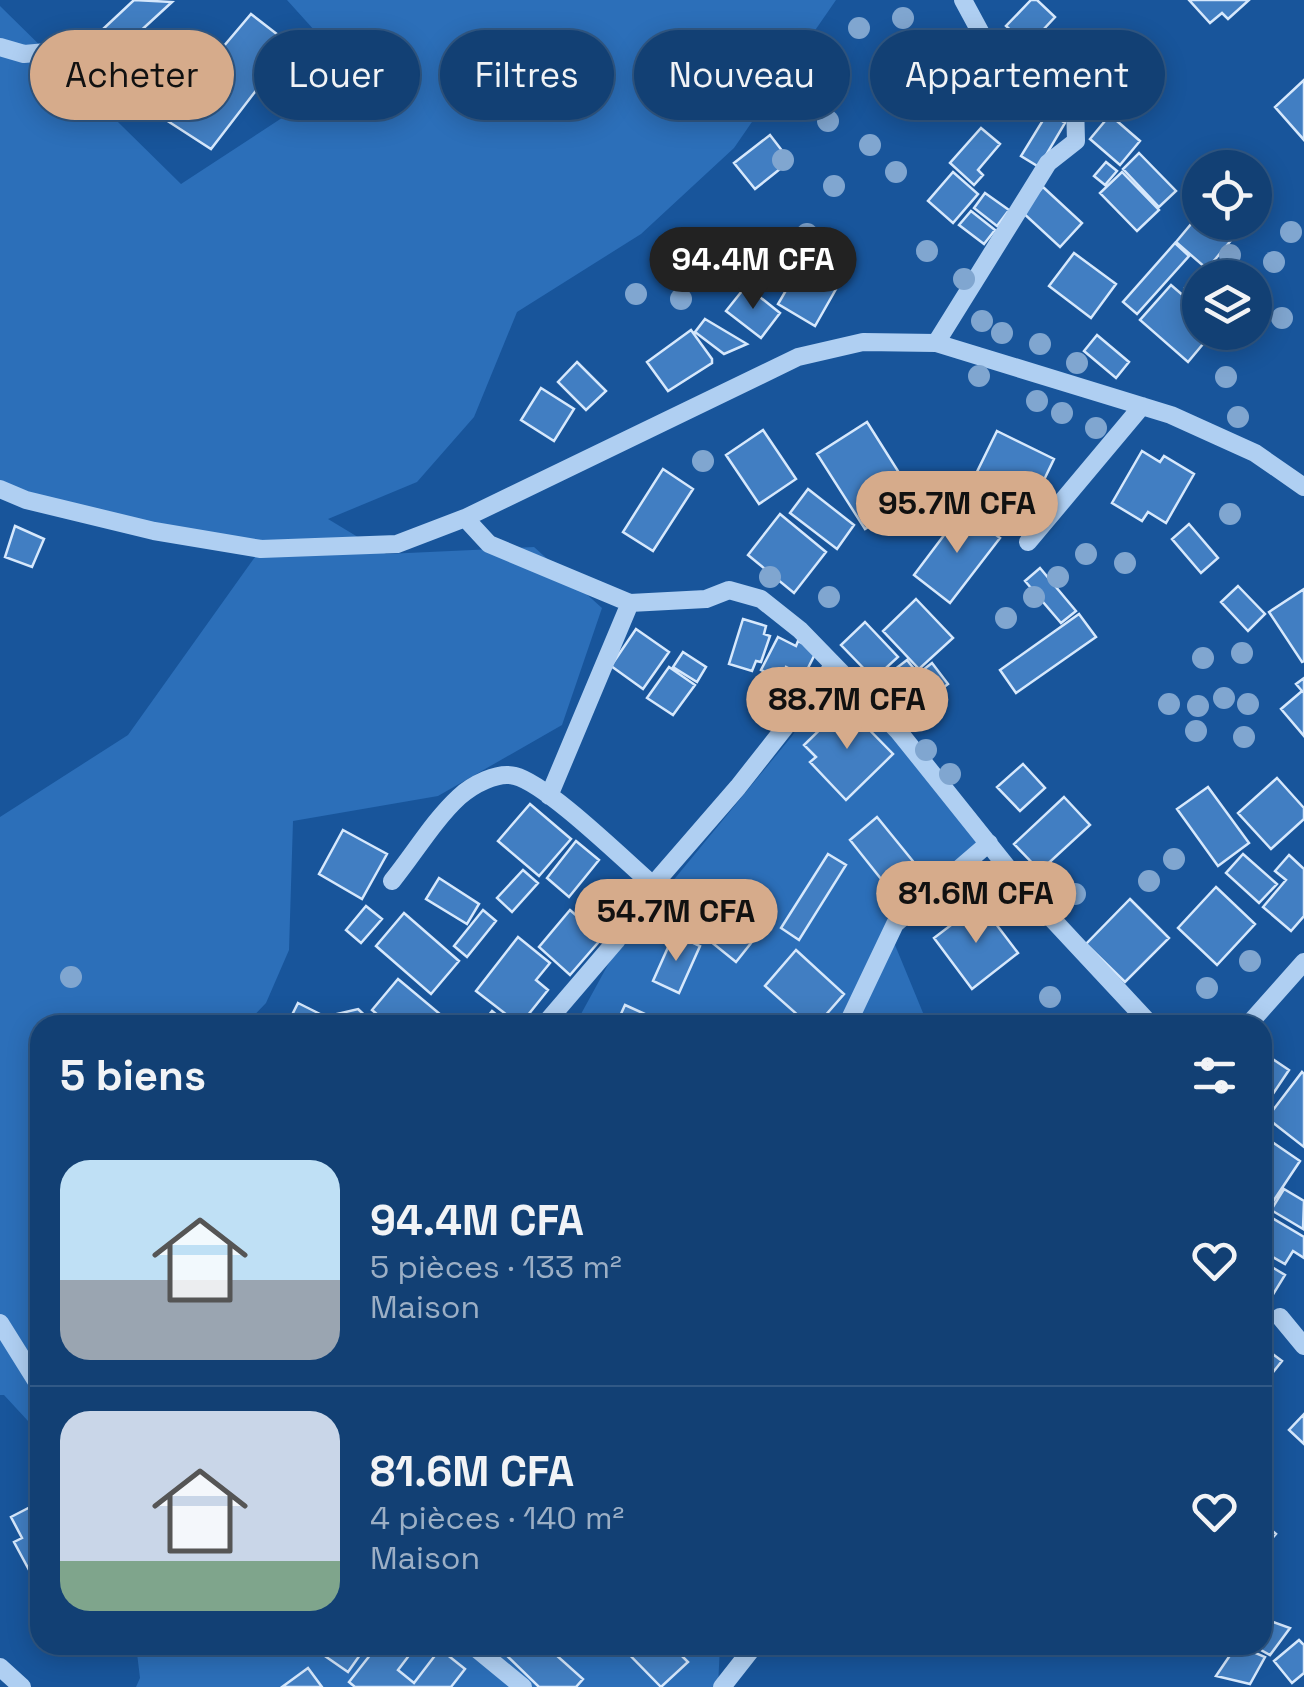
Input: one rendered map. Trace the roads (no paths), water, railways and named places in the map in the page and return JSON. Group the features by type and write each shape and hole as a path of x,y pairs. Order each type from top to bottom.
{"street":[{"path":"936,343 1048,162 1076,141 1073,97 983,38 962,0"},
{"path":"0,46 30,53"},
{"path":"0,489 26,500 154,532 261,549 397,544 465,518 798,357 863,342 936,343 1171,414 1255,453 1304,487"},
{"path":"1028,542 1142,406"},
{"path":"465,518 489,544 630,603 706,598 729,590 761,599 800,630 899,732 1038,904 1142,1015"},
{"path":"549,796 630,603"},
{"path":"553,1015 616,941 652,885 738,786 834,665"},
{"path":"392,881 460,796 483,781 511,774 549,796 652,885"},
{"path":"853,1015 895,924 989,843"},
{"path":"1257,1015 1304,962"},
{"path":"1280,1316 1304,1346"},
{"path":"0,1323 30,1371"},
{"path":"484,1655 524,1687"},
{"path":"722,1687 746,1655"},
{"path":"0,1667 22,1687"}]}
